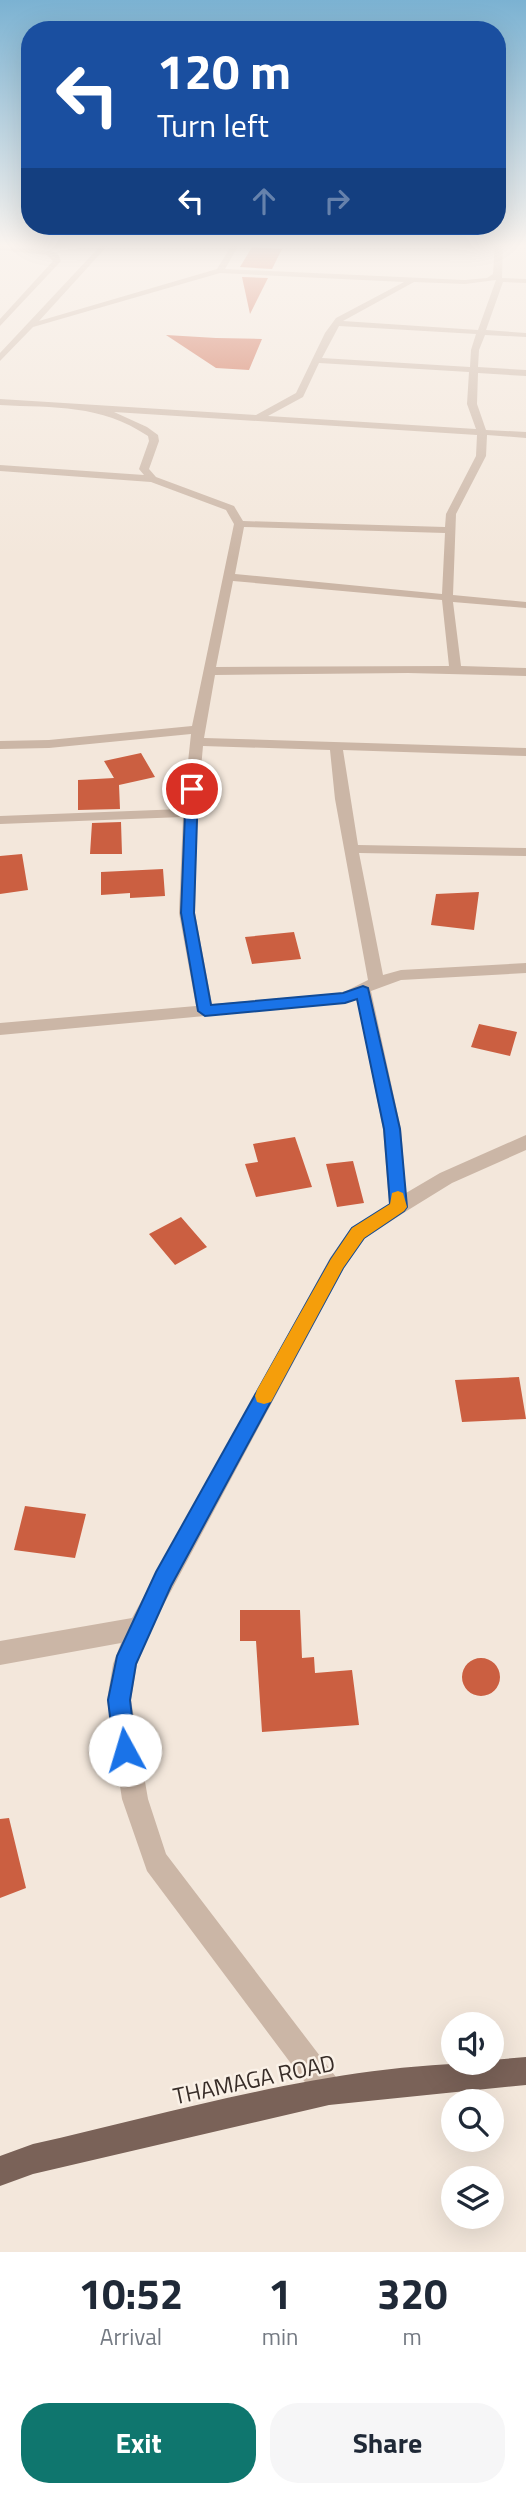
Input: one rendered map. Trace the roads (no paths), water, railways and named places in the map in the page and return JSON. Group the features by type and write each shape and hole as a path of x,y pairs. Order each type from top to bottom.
{"main road":[{"name":"THAMAGA ROAD","path":"0,2171 33,2159 329,2091 526,2071"}],"street":[{"path":"256,418 300,395 322,348"},
{"path":"455,668 447,597 450,530 453,508 481,456 482,432 472,404 476,348"},
{"path":"316,360 526,373"},
{"path":"0,402 526,435"},
{"path":"98,408 152,435 154,441 144,469 152,479"},
{"path":"0,468 152,479 230,508 236,515 239,524 230,577 197,736 190,813 187,913 205,1011"},
{"path":"239,524 450,530"},
{"path":"230,577 526,605"},
{"path":"210,671 329,673 455,668 526,672"},
{"path":"0,745 197,736 336,748 526,752"},
{"path":"336,748 342,799 353,849 369,987 392,1129 398,1207"},
{"path":"0,820 190,813"},
{"path":"353,849 526,852"},
{"path":"0,1029 345,998 401,975 526,968"},
{"path":"329,2091 156,1863 135,1799 125,1750 119,1700 125,1664 139,1628 337,1264 358,1233 446,1178 526,1142"},
{"path":"0,1653 139,1628"}]}
